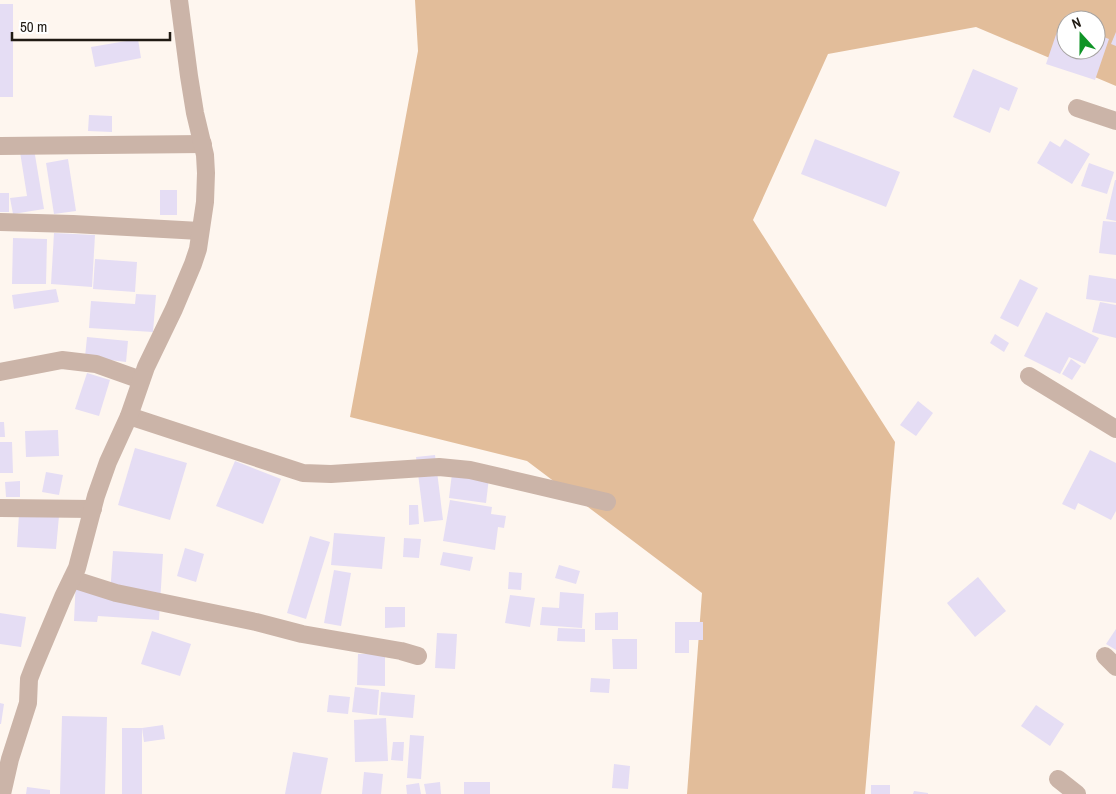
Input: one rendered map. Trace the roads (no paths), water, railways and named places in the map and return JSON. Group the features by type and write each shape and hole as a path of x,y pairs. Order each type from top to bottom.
{"street":[{"path":"2,794 8,740 28,703 29,679 77,568 108,462 129,416 141,380 198,249 204,202 206,155 190,85 179,0"},
{"path":"1077,108 1116,120"},
{"path":"0,146 203,144"},
{"path":"0,222 200,231"},
{"path":"0,372 62,360 96,364 141,380"},
{"path":"1029,376 1116,429"},
{"path":"129,416 304,473 331,474 439,467 470,470 607,502"},
{"path":"0,508 93,509"},
{"path":"72,579 116,593 256,622 302,634 401,651 418,656"},
{"path":"1058,779 1077,794"}]}
